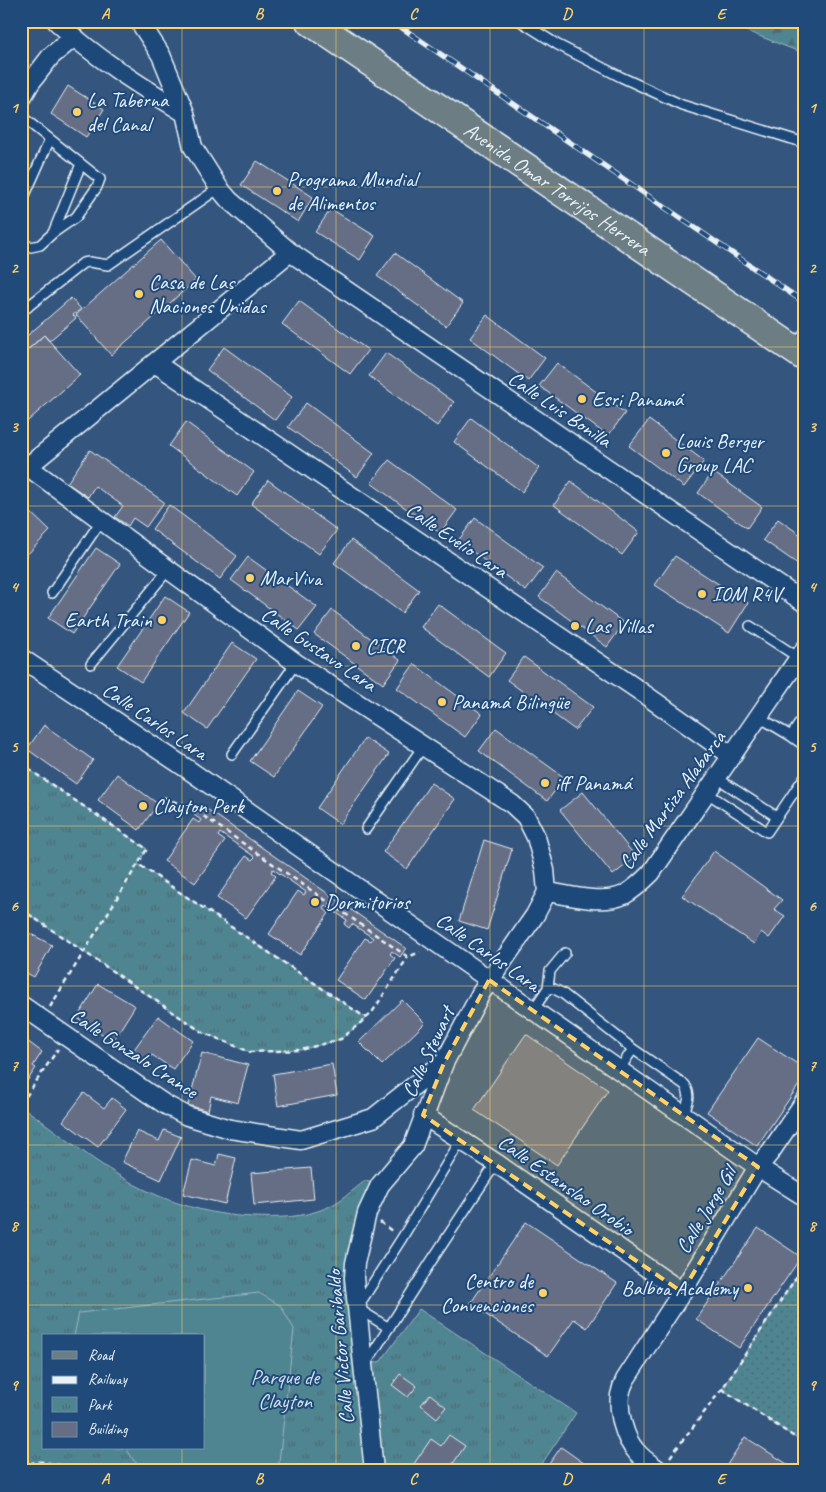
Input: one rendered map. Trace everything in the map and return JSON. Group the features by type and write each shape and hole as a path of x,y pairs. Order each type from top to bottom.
{"main road":[{"name":"Avenida Omar Torrijos Herrera","path":"310,21 801,346"}],"street":[{"path":"56,21 73,38 152,93 185,113"},
{"name":"Calle Luis Bonilla","path":"139,21 162,55 185,113 193,147 219,188 229,200 290,252 805,603"},
{"path":"21,99 50,56 73,38"},
{"path":"24,469 290,252"},
{"name":"Calle Evelio Lara","path":"156,363 732,756"},
{"name":"Calle Gustavo Lara","path":"24,469 101,521 296,663 512,804 526,817 536,837 545,870 547,892"},
{"name":"Calle Martiza Alabarca","path":"547,892 600,900 612,899 637,887 651,873 802,654"},
{"name":"Calle Carlos Lara","path":"21,658 186,768 758,1167 805,1197"},
{"path":"490,980 535,915 547,892"},
{"name":"Calle Stewart","path":"413,1146 444,1063 490,980"},
{"name":"Calle Gonzalo Crance","path":"21,1005 166,1105 188,1116 230,1129 301,1140 373,1118 444,1063"},
{"name":"Calle Jorge Gil","path":"660,1471 636,1451 624,1427 620,1395 625,1380 682,1292 758,1167 805,1101"},
{"name":"Calle Estanslao Orobio","path":"423,1116 682,1292"},
{"name":"Calle Victor Garibaldo","path":"374,1471 354,1263 367,1212 380,1185 413,1146"}],"lane":[{"path":"520,21 558,45 682,105 805,144"},
{"path":"21,116 100,179 97,187 76,217 40,244 31,247 21,243"},
{"path":"21,204 50,139"},
{"path":"53,233 82,164"},
{"path":"21,298 24,309 83,263 108,265 219,188"},
{"path":"52,593 101,521"},
{"path":"91,664 168,570"},
{"path":"750,626 802,654"},
{"path":"232,754 296,663"},
{"path":"790,736 805,715"},
{"path":"759,717 805,746"},
{"path":"366,828 424,745"},
{"path":"712,785 767,832 805,776"},
{"path":"712,785 777,817"},
{"path":"533,1010 548,988 550,971 565,953"},
{"path":"548,988 562,993 633,1049 685,1085 689,1092 689,1098 683,1114"},
{"path":"619,1070 633,1049"},
{"path":"389,1328 357,1308 402,1238 460,1140"},
{"path":"363,1367 496,1164"}],"path":[{"path":"21,764 147,849 42,1020"},
{"path":"164,797 196,808 202,815 408,957"},
{"path":"138,864 366,1018"},
{"path":"21,909 202,1032 250,1052 301,1050 341,1039 371,1014 408,957 420,952"},
{"path":"21,1104 66,1036"},
{"path":"367,1212 402,1238"},
{"path":"660,1471 722,1389 805,1264"},
{"path":"722,1389 805,1444"},
{"path":"24,1471 27,1465 38,1461 72,1466 78,1471"}],"highlighted area":[{"path":"489,980 758,1167 682,1292 423,1115 444,1063"}],"green space":[{"path":"724,21 805,21 805,54 726,23"},
{"path":"21,764 147,849 138,864 366,1018 341,1039 301,1050 250,1052 202,1032 21,909"},
{"name":"Parque de Clayton","path":"21,1106 95,1160 135,1185 151,1193 201,1210 253,1217 301,1215 319,1211 333,1205 365,1181 380,1185 359,1241 363,1367 381,1361 419,1309 576,1413 537,1471 21,1471"},
{"path":"805,1264 805,1444 722,1389"},
{"path":"259,1293 281,1306 294,1329 278,1471 147,1471 134,1461 127,1450 205,1450 205,1334 74,1334 79,1313"}],"building":[{"name":"La Taberna del Canal","path":"68,86 104,109 86,137 51,114"},
{"name":"Programa Mundial de Alimentos","path":"257,161 313,197 298,222 241,185"},
{"name":"Programa Mundial de Alimentos","path":"331,209 375,236 360,260 315,232"},
{"name":"Casa de Las Naciones Unidas","path":"161,240 196,280 111,355 76,315"},
{"path":"395,253 463,303 446,326 377,276"},
{"path":"71,298 81,309 73,315 76,318 49,341 44,335 22,355 21,341"},
{"path":"299,301 368,350 350,374 282,324"},
{"path":"487,315 545,358 528,381 470,338"},
{"path":"44,335 80,375 21,427 21,356"},
{"path":"224,347 292,397 275,420 207,370"},
{"path":"386,353 454,402 437,426 369,376"},
{"name":"Esri Panamá","path":"557,363 625,413 608,436 539,386"},
{"path":"306,403 374,453 357,477 288,427"},
{"path":"471,418 539,468 522,492 454,442"},
{"name":"Louis Berger Group LAC","path":"649,420 704,461 684,487 629,446"},
{"path":"186,422 254,472 237,496 169,446"},
{"path":"90,450 164,502 146,527 133,518 128,526 115,517 123,506 95,486 88,497 67,483"},
{"path":"389,460 457,510 440,533 371,483"},
{"path":"713,472 762,507 747,528 698,493"},
{"path":"268,480 337,530 319,554 251,504"},
{"path":"571,481 639,532 622,555 554,505"},
{"path":"169,505 237,556 220,579 152,529"},
{"path":"27,509 50,531 21,561 21,514"},
{"path":"475,518 543,568 526,591 458,541"},
{"path":"778,519 805,538 805,569 763,540"},
{"path":"351,540 419,590 402,613 334,563"},
{"path":"96,548 120,564 72,634 48,618"},
{"name":"IOM R4V","path":"675,556 748,603 729,633 655,585"},
{"path":"248,557 317,607 299,630 231,580"},
{"path":"556,573 624,623 607,647 539,597"},
{"path":"165,596 189,612 141,682 117,666"},
{"path":"438,604 506,653 489,677 421,627"},
{"path":"332,610 400,660 383,684 314,634"},
{"path":"232,643 256,659 207,729 184,713"},
{"path":"524,657 593,707 575,730 507,680"},
{"path":"414,664 482,714 465,737 397,688"},
{"path":"298,691 322,707 274,777 250,761"},
{"path":"44,725 93,760 76,784 27,749"},
{"path":"496,728 565,778 547,801 479,751"},
{"path":"365,738 389,754 340,824 317,808"},
{"path":"117,774 158,804 139,830 98,800"},
{"path":"431,783 455,799 407,869 383,852"},
{"path":"583,792 636,857 613,875 560,810"},
{"name":"Dormitorios","path":"201,805 406,948 400,957 392,951 390,954 395,958 366,1000 336,980 365,938 371,941 373,938 352,924 349,928 344,924 347,920 325,905 323,908 329,913 300,955 269,934 298,891 304,895 306,892 273,869 271,872 276,876 246,918 217,898 246,856 252,860 255,857 220,833 218,836 225,841 195,883 164,861 193,819 199,823 201,820 194,815"},
{"path":"484,840 512,849 487,930 459,921"},
{"path":"714,851 782,900 774,909 785,916 769,938 761,932 754,944 682,896"},
{"path":"21,929 52,945 34,977 21,970"},
{"path":"98,984 135,1006 113,1041 77,1018"},
{"path":"402,1000 425,1023 382,1065 359,1042"},
{"path":"158,1016 193,1041 173,1069 152,1055 145,1065 130,1055"},
{"path":"526,1034 608,1090 557,1165 474,1110"},
{"path":"758,1038 805,1069 805,1076 757,1146 707,1112"},
{"path":"27,1041 42,1052 33,1066 36,1068 21,1090 21,1049"},
{"path":"202,1053 248,1065 238,1103 211,1096 208,1111 188,1105"},
{"path":"332,1064 337,1095 278,1106 273,1074"},
{"path":"84,1093 104,1108 112,1098 126,1109 98,1147 63,1121"},
{"path":"164,1130 181,1137 161,1180 122,1162 137,1131 159,1141"},
{"path":"219,1154 236,1158 225,1204 183,1194 192,1160 216,1166"},
{"path":"311,1168 314,1199 254,1205 251,1173"},
{"name":"Centro de Convenciones","path":"526,1222 617,1283 587,1328 574,1319 548,1356 470,1304"},
{"name":"Balboa Academy","path":"758,1228 801,1257 739,1348 696,1319"},
{"path":"400,1374 417,1386 408,1397 392,1385"},
{"path":"430,1394 446,1407 437,1418 421,1405"},
{"path":"449,1435 465,1446 448,1471 409,1471 431,1439 441,1446"},
{"path":"745,1437 798,1471 723,1471"},
{"path":"561,1447 595,1471 544,1471"}],"railway":[{"path":"392,21 805,303"}],"place":[{"name":"La Taberna del Canal","path":"77,112"},
{"name":"Programa Mundial de Alimentos","path":"277,191"},
{"name":"Casa de Las Naciones Unidas","path":"139,294"},
{"name":"Esri Panamá","path":"582,399"},
{"name":"Louis Berger Group LAC","path":"666,453"},
{"name":"MarViva","path":"250,578"},
{"name":"IOM R4V","path":"702,594"},
{"name":"Earth Train","path":"162,620"},
{"name":"Las Villas","path":"575,626"},
{"name":"CICR","path":"356,646"},
{"name":"Panamá Bilingüe","path":"442,702"},
{"name":"iff Panamá","path":"545,783"},
{"name":"Clayton Perk","path":"143,806"},
{"name":"Dormitorios","path":"315,902"},
{"name":"Balboa Academy","path":"748,1288"},
{"name":"Centro de Convenciones","path":"543,1293"}]}
